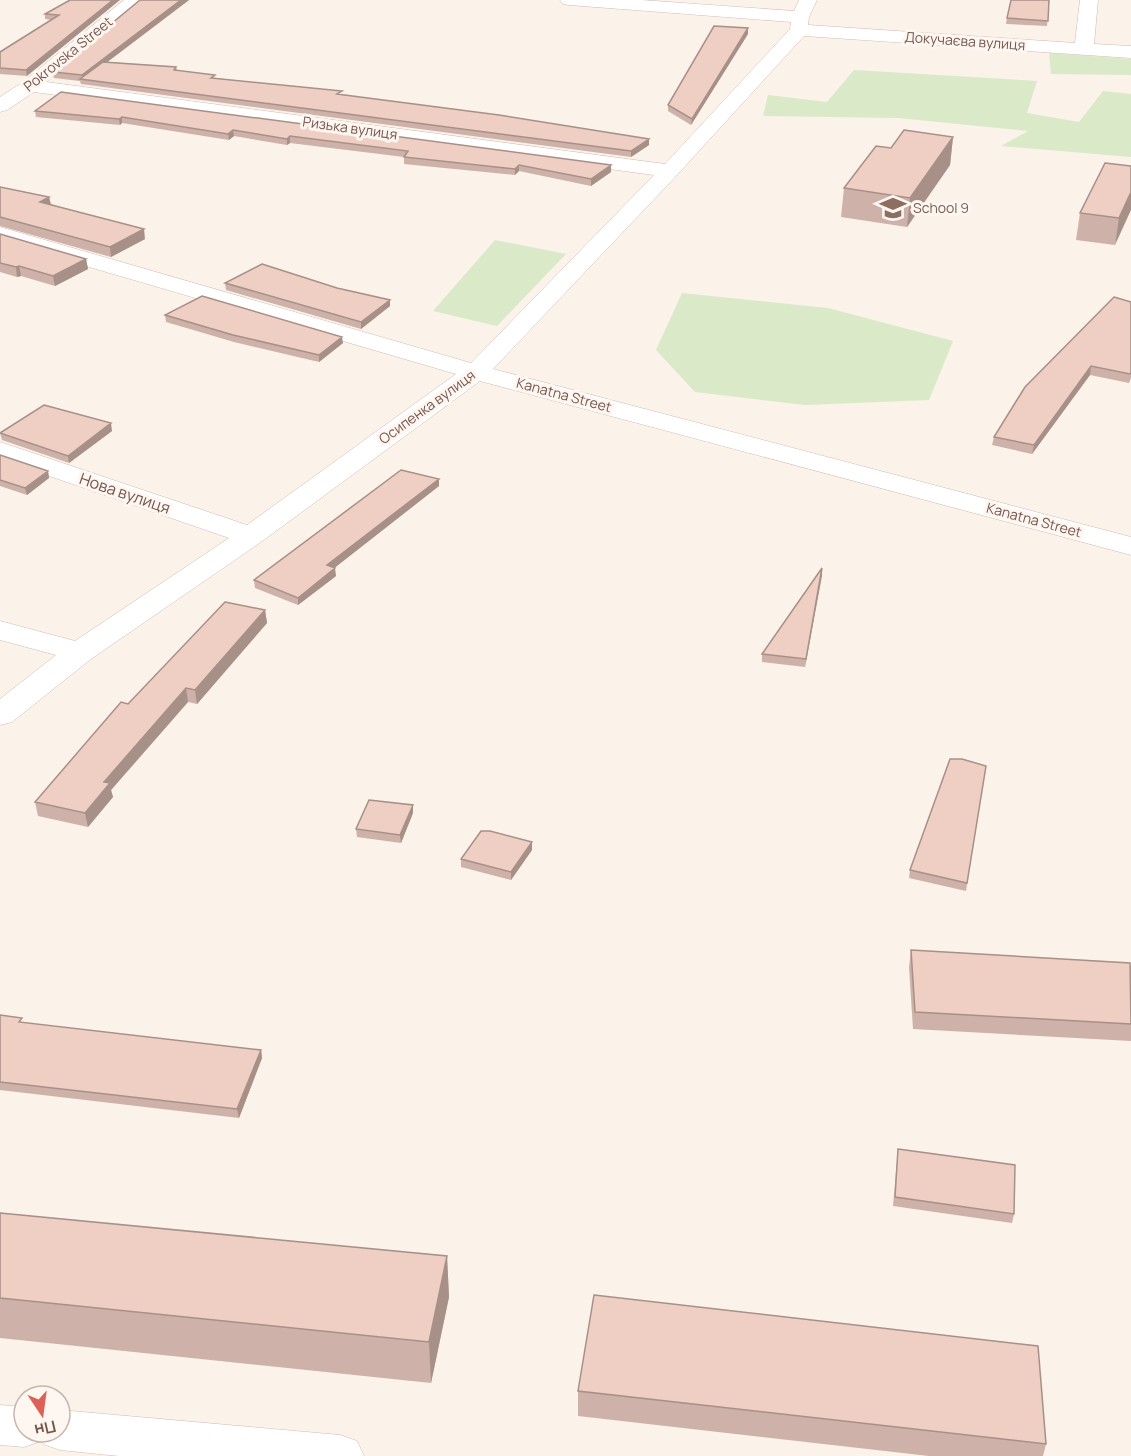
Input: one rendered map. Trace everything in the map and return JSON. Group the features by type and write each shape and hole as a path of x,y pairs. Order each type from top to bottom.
{"street":[{"name":"Pokrovska Street","path":"0,106 30,86 135,0"},
{"name":"Докучаєва вулиця","path":"569,0 802,16 1084,49 1131,52"},
{"path":"1084,49 1089,0"},
{"name":"Осипенка вулиця","path":"0,715 80,652 251,536 476,372 670,171 802,16"},
{"name":"Ризька вулиця","path":"30,86 670,171"},
{"name":"Kanatna Street","path":"0,234 476,372 1131,546"},
{"name":"Нова вулиця","path":"0,450 251,536"},
{"path":"0,630 80,652"},
{"path":"72,1431 340,1456"}],"green space":[{"path":"1049,53 1131,59 1131,75 1051,74"},
{"path":"854,70 1037,81 1027,113 1079,122 1103,91 1131,94 1131,157 1001,146 1028,131 898,118 763,116 768,95 827,102"},
{"path":"495,240 566,254 497,326 433,311"},
{"path":"682,293 828,308 953,341 929,400 805,405 695,392 656,350"}],"building":[{"path":"70,0 113,0 26,70 0,68 0,52 59,15 45,14"},
{"path":"140,0 181,0 82,75 53,72"},
{"path":"1011,0 1049,0 1048,21 1007,18"},
{"path":"714,26 748,28 692,119 668,105"},
{"path":"103,62 176,67 174,70 215,75 211,78 342,91 337,94 499,115 649,139 631,151 80,79"},
{"path":"61,92 611,165 591,179 519,165 515,169 404,157 408,151 290,136 287,139 233,130 228,134 122,117 119,119 35,111"},
{"path":"904,130 953,137 910,198 844,188 876,146 891,148"},
{"path":"1105,163 1131,166 1131,192 1119,218 1080,213"},
{"path":"0,187 49,197 40,202 144,229 110,247 0,217"},
{"path":"0,234 86,259 53,276 0,263"},
{"path":"262,264 337,288 390,300 361,322 225,283"},
{"path":"202,296 342,337 319,355 233,335 165,315"},
{"path":"1114,297 1131,302 1130,374 1091,366 1034,445 994,437 1025,387"},
{"path":"44,405 111,423 68,456 0,433"},
{"path":"0,455 48,471 25,488 0,480"},
{"path":"401,470 439,479 327,565 335,568 298,598 254,580"},
{"path":"822,568 806,659 762,654"},
{"path":"225,602 265,610 195,690 186,688 104,782 110,783 85,813 35,802 121,702 128,704"},
{"path":"950,759 962,759 986,766 967,883 910,870"},
{"path":"369,800 413,805 400,835 356,829"},
{"path":"481,831 490,831 532,842 511,872 461,859"},
{"path":"911,950 1130,963 1131,1024 915,1012"},
{"path":"0,1015 22,1018 19,1022 261,1050 237,1109 0,1082"},
{"path":"898,1149 1015,1165 1014,1214 895,1197"},
{"path":"0,1213 447,1256 429,1342 0,1298"},
{"path":"594,1295 1038,1346 1046,1444 578,1391"}],"place":[{"name":"School 9","path":"893,208"}]}
